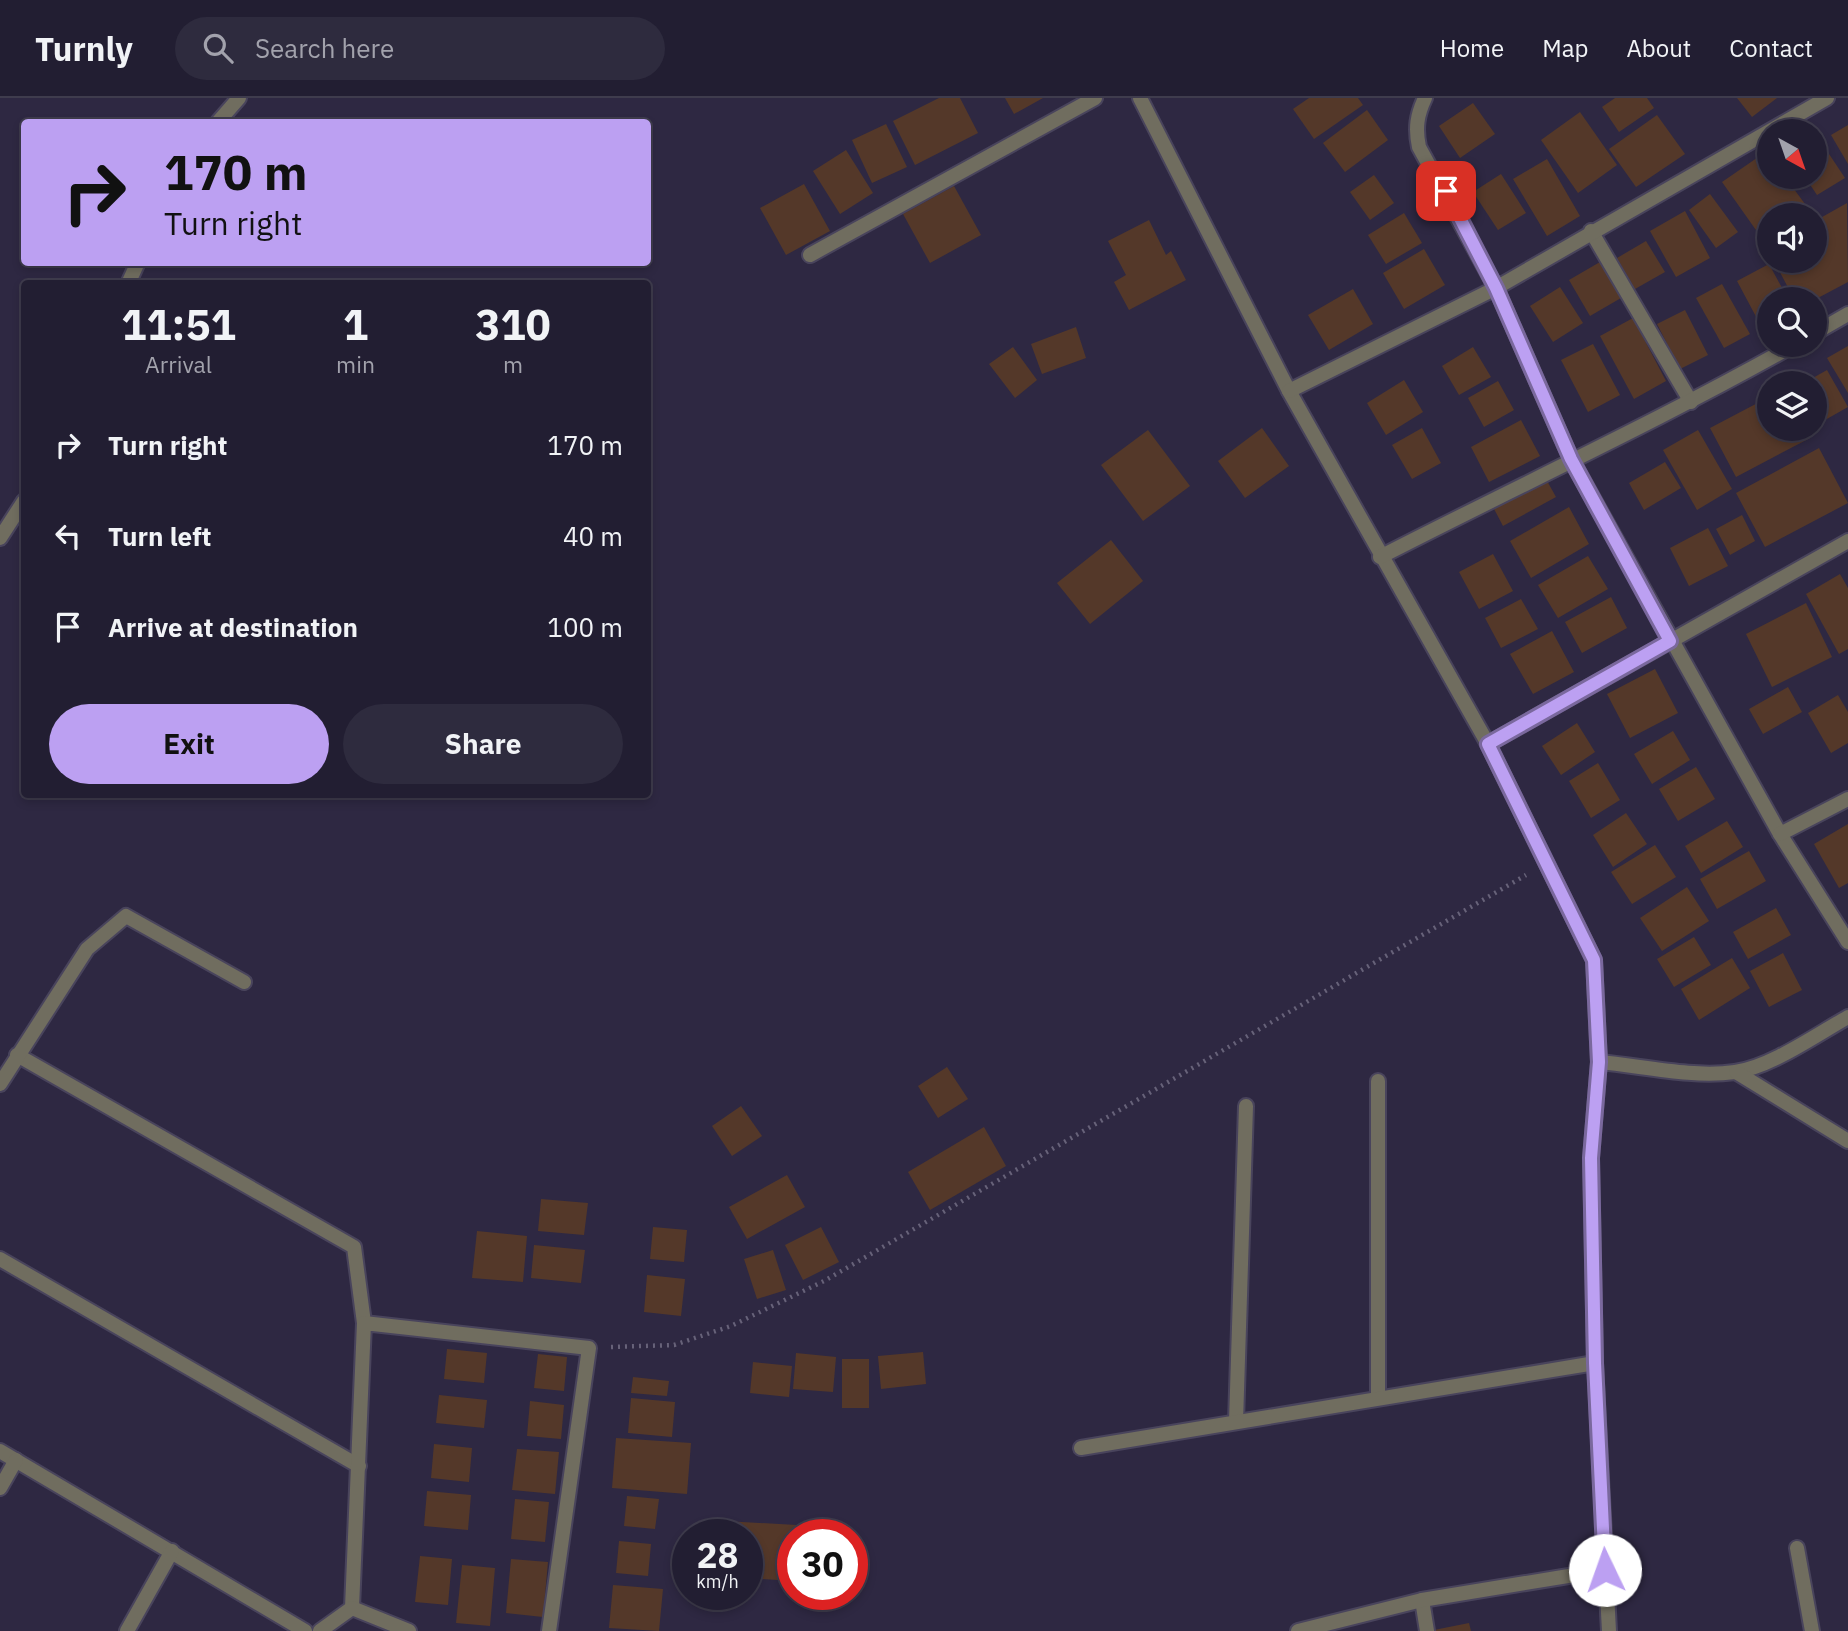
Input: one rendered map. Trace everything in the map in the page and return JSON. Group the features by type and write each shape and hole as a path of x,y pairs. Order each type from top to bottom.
{"street":[{"path":"221,119 240,98"},
{"path":"810,255 1095,98"},
{"path":"1140,98 1289,391 1380,557 1488,744 1594,960 1599,1062 1591,1158 1595,1363 1609,1631"},
{"path":"1424,98 1416,130 1419,147 1496,288 1571,459 1670,641 1780,834 1848,942"},
{"path":"1289,391 1496,288 1591,231 1827,98"},
{"path":"1591,231 1691,402"},
{"path":"1827,326 1848,314"},
{"path":"1380,557 1571,459 1691,402 1772,357"},
{"path":"0,538 21,506"},
{"path":"1488,744 1848,541"},
{"path":"1780,834 1848,799"},
{"path":"0,1084 87,949 126,916 244,982"},
{"path":"1599,1062 1688,1071 1736,1072 1766,1062 1848,1017"},
{"path":"17,1055 354,1247 365,1323 352,1608"},
{"path":"1736,1072 1848,1141"},
{"path":"1378,1081 1378,1398"},
{"path":"1236,1422 1246,1106"},
{"path":"0,1259 359,1466"},
{"path":"365,1323 589,1348 549,1631"},
{"path":"1081,1448 1595,1363"},
{"path":"0,1451 305,1631"},
{"path":"0,1488 16,1460"},
{"path":"1797,1548 1812,1631"},
{"path":"127,1631 172,1552"},
{"path":"1298,1631 1422,1600 1605,1570"},
{"path":"1422,1600 1426,1631"},
{"path":"320,1631 352,1608"},
{"path":"352,1608 409,1631"}],"path":[{"path":"589,1348 674,1345 731,1326 824,1281 1546,863"}],"building":[{"path":"939,98 960,98 978,133 915,165 893,121"},
{"path":"1005,98 1043,98 1014,114"},
{"path":"1309,98 1358,98 1363,105 1314,139 1293,109"},
{"path":"1615,98 1647,98 1654,108 1619,132 1602,107"},
{"path":"1737,98 1777,98 1752,117"},
{"path":"1473,103 1495,134 1460,158 1439,126"},
{"path":"1367,110 1388,140 1345,172 1323,143"},
{"path":"1580,112 1617,165 1578,193 1541,140"},
{"path":"1657,115 1685,154 1636,187 1609,149"},
{"path":"886,124 907,167 872,183 852,140"},
{"path":"1848,125 1848,164 1831,135"},
{"path":"846,150 873,193 840,214 813,171"},
{"path":"1827,151 1845,178 1827,189"},
{"path":"1757,158 1757,189 1794,189 1804,203 1757,203 1757,232 1722,182"},
{"path":"1547,159 1580,216 1547,236 1513,179"},
{"path":"1501,174 1526,213 1498,230 1473,192"},
{"path":"1374,175 1394,203 1370,220 1350,192"},
{"path":"804,184 830,231 786,255 760,208"},
{"path":"954,186 981,235 930,263 903,214"},
{"path":"1813,189 1827,189 1817,195"},
{"path":"1710,194 1738,232 1716,248 1689,210"},
{"path":"1847,203 1848,282 1827,293 1827,287 1788,287 1780,273 1827,273 1827,214"},
{"path":"1685,211 1710,258 1676,277 1650,231"},
{"path":"1404,213 1422,243 1386,264 1368,235"},
{"path":"1149,220 1166,255 1171,251 1186,280 1129,310 1114,282 1126,275 1108,241"},
{"path":"1646,241 1665,272 1635,289 1617,258"},
{"path":"1424,249 1445,285 1404,309 1383,273"},
{"path":"1600,262 1621,298 1590,316 1569,280"},
{"path":"1757,270 1757,273 1774,273 1781,287 1757,287 1757,318 1737,281"},
{"path":"1722,284 1750,334 1724,348 1696,298"},
{"path":"1560,287 1583,323 1553,342 1530,306"},
{"path":"1353,289 1373,324 1329,350 1308,315"},
{"path":"1685,310 1708,355 1680,369 1657,324"},
{"path":"1633,318 1666,381 1634,399 1600,336"},
{"path":"1076,327 1086,358 1042,374 1031,344"},
{"path":"1593,344 1620,395 1588,412 1561,360"},
{"path":"1848,346 1848,393 1827,358"},
{"path":"1013,347 1037,380 1015,398 989,364"},
{"path":"1473,347 1491,377 1459,395 1442,366"},
{"path":"1827,370 1848,407 1827,419 1827,371"},
{"path":"1404,380 1423,412 1386,435 1367,403"},
{"path":"1498,381 1514,410 1484,427 1468,398"},
{"path":"1757,403 1757,441 1804,441 1736,477 1710,428"},
{"path":"1521,420 1540,456 1489,482 1471,447"},
{"path":"1262,428 1289,466 1245,498 1218,461"},
{"path":"1422,428 1441,463 1412,479 1392,445"},
{"path":"1148,430 1190,486 1143,521 1101,465"},
{"path":"1698,430 1732,489 1697,510 1663,450"},
{"path":"1819,448 1848,503 1765,547 1736,493"},
{"path":"1665,462 1681,488 1644,510 1629,483"},
{"path":"1546,479 1556,497 1503,526 1493,507"},
{"path":"1569,507 1589,544 1531,578 1510,541"},
{"path":"1742,515 1755,541 1730,555 1716,529"},
{"path":"1708,528 1728,566 1689,586 1670,548"},
{"path":"1111,540 1143,581 1090,624 1057,583"},
{"path":"1493,554 1513,591 1479,609 1459,572"},
{"path":"1588,556 1608,589 1558,618 1538,585"},
{"path":"1840,574 1848,588 1848,649 1839,654 1806,594"},
{"path":"1611,597 1627,628 1582,653 1565,622"},
{"path":"1521,599 1538,629 1501,648 1485,618"},
{"path":"1806,603 1832,657 1772,687 1746,634"},
{"path":"1552,631 1574,672 1533,694 1510,654"},
{"path":"1655,669 1678,713 1630,738 1607,694"},
{"path":"1788,687 1802,712 1763,734 1749,709"},
{"path":"1838,695 1848,712 1848,743 1831,753 1808,713"},
{"path":"1577,723 1595,752 1561,775 1542,746"},
{"path":"1673,731 1690,760 1652,784 1634,754"},
{"path":"1598,763 1620,800 1591,818 1569,781"},
{"path":"1696,767 1715,799 1678,821 1659,789"},
{"path":"1626,813 1647,844 1613,867 1593,835"},
{"path":"1727,821 1743,847 1701,873 1685,846"},
{"path":"1848,824 1848,883 1839,888 1814,844"},
{"path":"1655,845 1676,877 1632,904 1611,872"},
{"path":"1749,851 1766,881 1717,909 1700,879"},
{"path":"1687,887 1709,921 1662,951 1640,918"},
{"path":"1776,908 1791,935 1748,959 1733,932"},
{"path":"1694,937 1711,965 1674,987 1657,959"},
{"path":"1783,953 1802,990 1769,1007 1750,971"},
{"path":"1732,958 1750,988 1699,1020 1681,989"},
{"path":"947,1067 968,1099 938,1118 918,1086"},
{"path":"741,1106 762,1136 732,1156 712,1126"},
{"path":"984,1127 1006,1166 930,1210 908,1172"},
{"path":"787,1175 805,1207 747,1239 729,1207"},
{"path":"541,1199 588,1203 584,1235 538,1231"},
{"path":"653,1227 687,1230 684,1262 650,1259"},
{"path":"821,1227 839,1262 803,1280 785,1245"},
{"path":"477,1231 527,1236 523,1282 472,1278"},
{"path":"534,1245 585,1250 581,1283 531,1278"},
{"path":"773,1250 786,1290 757,1299 744,1259"},
{"path":"647,1275 685,1279 681,1316 644,1312"},
{"path":"447,1349 487,1353 484,1383 444,1379"},
{"path":"923,1352 926,1384 881,1389 878,1356"},
{"path":"796,1353 836,1357 833,1392 793,1389"},
{"path":"538,1354 567,1357 564,1391 534,1388"},
{"path":"842,1359 869,1359 869,1408 842,1408"},
{"path":"753,1362 792,1366 789,1397 750,1393"},
{"path":"633,1377 669,1381 667,1396 631,1393"},
{"path":"439,1395 487,1400 484,1428 436,1423"},
{"path":"631,1398 675,1402 672,1437 628,1433"},
{"path":"530,1401 564,1405 561,1439 527,1436"},
{"path":"616,1438 691,1443 687,1494 612,1488"},
{"path":"434,1444 472,1448 469,1482 431,1478"},
{"path":"517,1449 559,1452 555,1494 512,1490"},
{"path":"427,1491 471,1495 468,1530 424,1526"},
{"path":"627,1496 659,1499 655,1529 624,1526"},
{"path":"515,1499 549,1502 545,1542 511,1539"},
{"path":"763,1523 777,1524 777,1580 763,1579"},
{"path":"619,1541 651,1544 648,1576 616,1573"},
{"path":"420,1556 452,1559 448,1605 415,1602"},
{"path":"511,1559 548,1562 543,1617 506,1613"},
{"path":"462,1565 495,1568 490,1626 456,1623"},
{"path":"613,1585 663,1589 659,1631 609,1628"},
{"path":"1469,1623 1471,1631 1434,1630"}],"route":[{"path":"1446,191 1496,288 1571,459 1670,641 1488,744 1594,960 1594,1007 1599,1062 1591,1158 1595,1363 1605,1570"}]}
